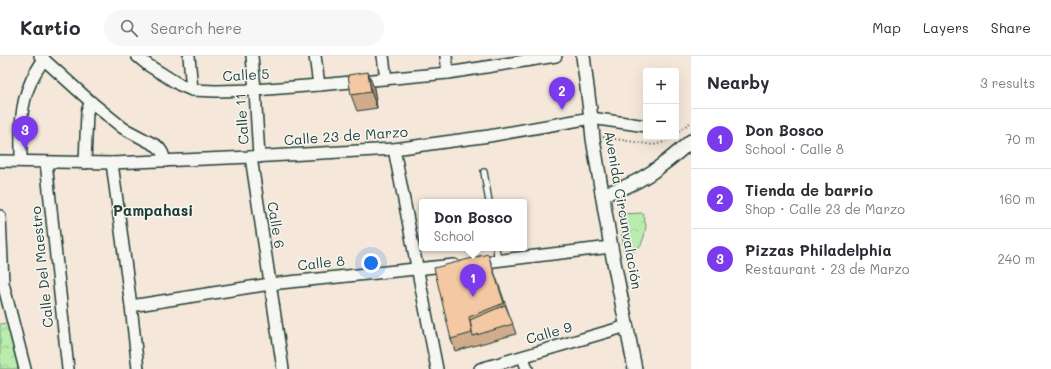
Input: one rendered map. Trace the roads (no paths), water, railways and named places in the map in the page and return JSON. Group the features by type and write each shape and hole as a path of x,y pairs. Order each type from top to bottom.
{"street":[{"name":"Calle 5","path":"137,56 148,65 180,85 192,90 216,91 256,90 448,73 514,60 556,56"},
{"path":"189,56 192,90"},
{"name":"Calle 11","path":"252,56 256,90 255,157"},
{"path":"315,56 319,85"},
{"path":"383,56 386,79"},
{"path":"446,56 448,73"},
{"name":"Avenida Circunvalación","path":"583,56 593,139 602,194 635,369"},
{"path":"21,161 22,113 24,99 30,82 42,58 91,102 123,128 161,149 165,160"},
{"path":"85,163 87,112 91,102"},
{"name":"Calle 23 de Marzo","path":"0,161 112,163 394,149 489,136 591,118 643,126"},
{"path":"602,194 616,191 638,181 674,157 691,141"},
{"path":"394,149 437,369"},
{"name":"Calle 6","path":"255,157 270,284 283,369"},
{"name":"Calle Del Maestro","path":"46,162 68,369"},
{"path":"112,163 138,369"},
{"path":"0,216 2,283 25,369"},
{"name":"Calle 8","path":"131,306 270,284 498,261 611,247"},
{"name":"Calle 9","path":"480,369 627,326"},
{"path":"523,357 527,369"}],"lane":[{"path":"484,172 488,199"},
{"path":"496,251 498,261"}],"place":[{"name":"Tienda de barrio","path":"562,110"},
{"name":"Pizzas Philadelphia","path":"25,149"},
{"name":"Don Bosco","path":"473,297"}],"district":[{"name":"Pampahasi","path":"153,211"}]}
